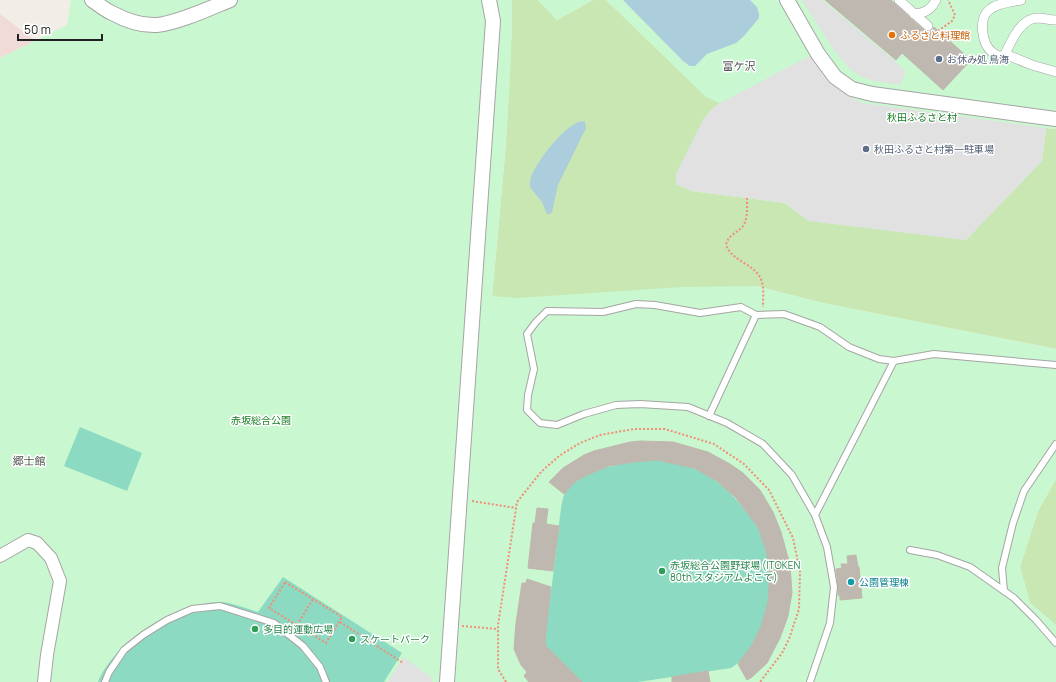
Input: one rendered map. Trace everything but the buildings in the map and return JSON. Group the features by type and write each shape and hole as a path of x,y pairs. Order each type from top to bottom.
{"street":[{"path":"92,0 112,13 127,19 142,24 157,25 174,21 230,0"},
{"path":"447,682 493,21 489,0"},
{"path":"787,0 818,54 834,78 852,89 872,94 1056,119"},
{"path":"899,0 928,26"},
{"path":"914,14 925,12 931,8 936,0"},
{"path":"1021,0 996,6 987,11 982,23 984,40 992,52 1000,57 1005,54 1022,25 1035,18 1056,20"},
{"path":"1005,54 1032,66 1056,72"},
{"path":"0,556 8,550 28,540 37,543 51,558 60,582 47,655 44,682"}],"lane":[{"path":"810,682 830,623 834,588 827,547 814,515 792,475 763,444 727,423 688,407 640,404 616,406 584,414 557,425 540,423 527,410 528,395 534,369 528,334 536,322 548,311 603,312 636,304 655,305 700,313 741,307 756,314 784,314 820,327 849,348 879,359 894,361 934,354 1056,366"},
{"path":"710,416 756,314"},
{"path":"814,515 894,361"},
{"path":"1004,591 1002,568 1013,523 1024,491 1056,444"},
{"path":"910,550 937,555 970,567 1014,598 1056,643"},
{"path":"105,682 109,672 124,650 143,635 168,620 192,609 220,606 274,623 304,646 320,667 326,682"}],"path":[{"path":"938,31 952,21 955,16 948,0"},
{"path":"747,198 746,220 743,226 729,238 726,245 732,255 750,266 759,275 762,281 763,314"},
{"path":"505,682 498,668 498,629 517,502 541,472 559,456 580,443 607,434 634,429 665,429 714,444 744,464 769,490 794,538 800,572 799,609 789,639 782,653 760,682"},
{"path":"460,498 516,508"},
{"path":"285,582 342,617 340,622 326,643 269,608 285,582"},
{"path":"297,625 313,599"},
{"path":"340,622 403,663"},
{"path":"451,624 498,629"}],"shaded area":[{"path":"802,0 822,0 895,61 905,71 901,85 874,81 860,76 850,69 833,49"},
{"path":"0,14 36,41 0,58"},
{"name":"秋田ふるさと村第一駐車場","path":"811,55 838,86 851,98 863,103 1046,128 1042,161 966,240 809,221 785,203 692,191 676,184 676,174 703,120 710,111 720,103"},
{"path":"403,657 432,678 432,682 388,682"}],"green space":[{"name":"赤坂総合公園","path":"71,0 512,0 512,37 508,111 492,296 516,298 682,287 756,286 823,303 1056,349 1056,479 1038,511 1020,567 1030,603 1056,625 1056,682 0,682 0,58 67,25"},
{"path":"512,0 538,0 557,20 593,0 606,0 706,96 720,103 710,111 676,184 692,191 785,203 809,221 1041,161 1046,128 1056,129 1056,349 823,303 756,286 475,484 506,144"},
{"path":"538,0 593,0 557,20"},
{"name":"秋田ふるさと村","path":"606,0 1056,0 1056,129 1046,128 1042,161 966,240 809,221 785,203 692,191 676,184 676,174 703,120 710,111 720,103 706,97"},
{"path":"80,427 142,453 127,491 64,466"},
{"name":"赤坂総合公園野球場 (ITOKEN 80th スタジアムよこて)","path":"657,460 690,467 711,478 731,494 757,525 763,539 770,572 768,605 763,623 748,652 731,668 638,682 582,682 546,646 545,641 562,501 565,493 572,484 593,472 620,464"},
{"path":"1056,479 1056,625 1030,603 1020,567 1038,511"},
{"name":"多目的運動広場","path":"283,577 402,653 384,682 98,682 106,667 118,652 148,627 184,609 203,604 224,602 258,612"}],"water":[{"path":"623,0 750,0 757,7 759,18 736,43 707,54 695,66 690,66 683,61"},
{"path":"582,121 585,122 586,128 558,185 552,212 547,214 542,202 530,187 531,177 539,162 552,144 568,129"}],"place":[{"name":"ふるさと料理館","path":"892,35"},
{"name":"お休み処 鳥海","path":"939,59"},
{"name":"秋田ふるさと村第一駐車場","path":"866,149"},
{"name":"赤坂総合公園野球場 (ITOKEN 80th スタジアムよこて)","path":"662,571"},
{"name":"公園管理棟","path":"851,582"},
{"name":"多目的運動広場","path":"255,629"},
{"name":"スケートパーク","path":"352,639"}],"district":[{"name":"富ケ沢","path":"739,66"},
{"name":"郷士館","path":"29,461"}]}
